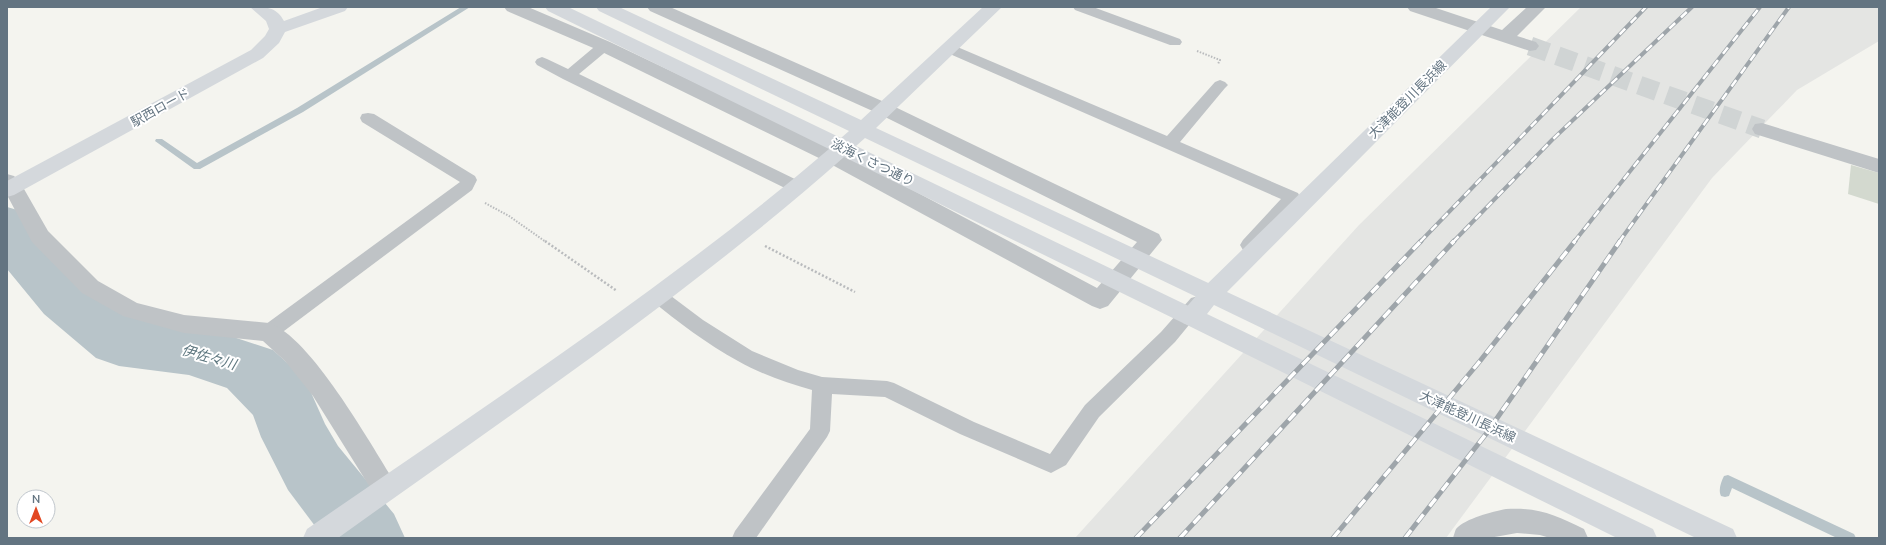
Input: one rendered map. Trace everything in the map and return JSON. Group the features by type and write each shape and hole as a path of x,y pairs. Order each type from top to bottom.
{"street":[{"path":"259,7 274,19 278,29 340,7"},
{"path":"513,7 604,46 832,156 1100,300 1151,240 884,109 656,7"},
{"name":"淡海くさつ通り","path":"554,7 1191,317"},
{"name":"淡海くさつ通り","path":"605,7 1211,294"},
{"path":"322,533 639,309 740,232 797,187 832,156 993,7"},
{"path":"1416,7 1530,46"},
{"path":"1461,22 1472,7"},
{"name":"大津能登川長浜線","path":"1191,317 1211,294 1501,7"},
{"path":"1505,37 1537,7"},
{"name":"駅西ロード","path":"9,186 257,54 273,39 278,29"},
{"path":"1762,129 1879,166"},
{"path":"9,186 40,236 90,287 97,291 131,310 184,324 269,332 293,354 322,389 379,493"},
{"name":"大津能登川長浜線","path":"1211,294 1724,538"},
{"path":"1191,317 1644,538"},
{"path":"1466,538 1478,530 1490,525 1518,521 1551,525 1575,538"}],"lane":[{"path":"1080,7 1175,42"},
{"path":"568,76 604,46"},
{"path":"657,295 696,325 745,356 794,377 822,385 887,389 968,428 1051,464 1059,459 1092,411 1119,383 1168,337 1292,197 948,48"},
{"path":"542,62 797,187"},
{"path":"1170,144 1220,86"},
{"path":"269,332 466,186 469,180 368,118"},
{"path":"742,538 788,477 820,431 822,385"}],"path":[{"path":"1175,42 1220,60 1206,79 1220,86"},
{"path":"461,189 509,216 609,284 639,309"},
{"path":"740,232 855,292"}],"shaded area":[{"path":"1581,7 1879,7 1879,41 1797,90 1712,178 1446,538 1075,538 1359,225"},
{"path":"1851,165 1879,173 1879,204 1848,194"}],"waterway":[{"path":"159,141 197,167 300,110 367,70 466,7"},
{"name":"伊佐々川","path":"7,228 66,297 119,340 191,349 250,369 281,399 296,437 313,468 368,538"},
{"path":"1725,492 1728,480 1850,538"}],"tunnel":[{"path":"1530,46 1762,129"}],"railway":[{"path":"1420,242 1646,7"},
{"path":"1453,242 1552,140 1692,7"},
{"path":"1574,242 1760,7"},
{"path":"1619,242 1789,7"},
{"path":"1136,538 1421,241"},
{"path":"1180,538 1454,241"},
{"path":"1333,538 1480,361 1575,241"},
{"path":"1405,538 1486,434 1620,241"}]}
